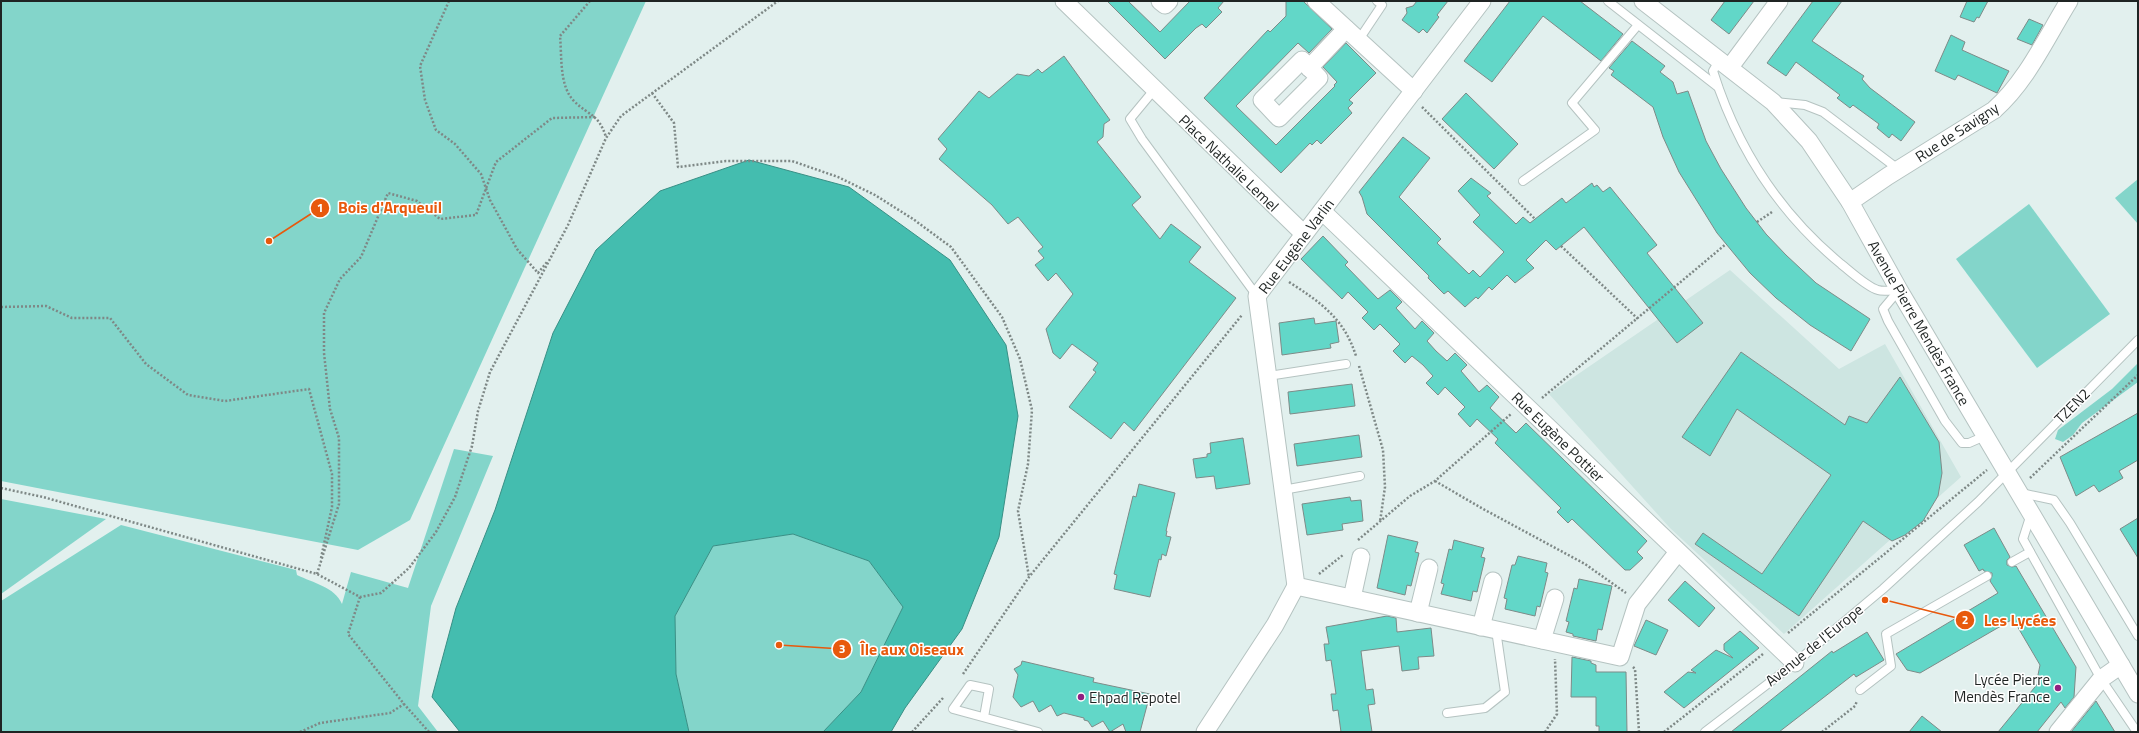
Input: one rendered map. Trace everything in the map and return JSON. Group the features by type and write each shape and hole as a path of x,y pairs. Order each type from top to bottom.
{"street":[{"name":"Place Nathalie Lemel","path":"1064,1 1304,234"},
{"path":"1160,1 1165,5 1169,1"},
{"path":"1316,1 1412,93"},
{"name":"Rue Eugène Varlin","path":"1300,587 1283,490 1257,296 1482,1"},
{"name":"Avenue Pierre Mendès France","path":"1643,1 1725,63 1773,102 1809,141 1850,202 1899,290 1985,436 2008,465 2019,493 2138,694"},
{"path":"1725,63 1779,1"},
{"name":"Rue de Savigny","path":"1850,202 1898,169 1994,110 2007,98 2021,79 2069,1"},
{"path":"1309,68 1352,35"},
{"name":"Rue Eugène Pottier","path":"1322,211 1795,663"},
{"path":"1352,598 1354,550"},
{"path":"1205,732 1300,587 1620,657 1637,604 1678,552"},
{"path":"1418,613 1429,568"},
{"path":"1488,628 1493,581"},
{"path":"1549,641 1555,598"},
{"path":"2058,732 2101,679 2121,665"}],"lane":[{"path":"1352,35 1382,5 1377,1"},
{"path":"1608,1 1718,87"},
{"path":"1523,181 1595,130 1572,103 1638,25"},
{"path":"1725,63 1713,71 1721,98 1748,153 1767,187 1821,248 1852,273 1878,290 1899,290"},
{"path":"1154,90 1130,119 1142,139 1257,296"},
{"path":"1773,102 1805,105 1823,112 1898,169"},
{"path":"1899,290 1883,310 1945,421 1962,443 1970,443 1985,436"},
{"name":"TZEN2","path":"2008,465 2138,340"},
{"path":"1268,376 1346,364"},
{"name":"Avenue de l'Europe","path":"1705,732 1795,663 1883,589 1978,502 2008,465"},
{"path":"1283,490 1360,476"},
{"path":"2019,493 2054,500 2070,523 2138,636"},
{"path":"2031,513 2023,539 2101,679 2137,732"},
{"path":"2012,562 2030,552"},
{"path":"1860,690 1891,666 1886,634 1987,576"},
{"path":"1447,713 1485,708 1505,692 1488,628"},
{"path":"984,718 990,689 970,685 953,709 984,718 1038,732"}],"path":[{"path":"449,1 420,66 425,100 436,130 455,144 481,174 490,200 517,249 538,273 551,257"},
{"path":"590,1 560,36 565,86 574,101 602,124 606,138"},
{"path":"1,488 103,513 317,574 360,597 381,593 409,568 436,532 455,497 472,446 478,411 490,372 568,225 606,138 621,116 778,1"},
{"path":"652,93 674,123 678,167 726,161 792,161 838,178 875,195 913,219 951,247 1002,317 1020,359 1032,410 1028,464 1018,511 1029,577"},
{"path":"1412,93 1535,219"},
{"path":"317,574 339,504 339,438 330,410 324,353 324,313 340,279 361,257 388,193 417,201 440,219 476,215 496,162 552,118 596,118"},
{"path":"1757,222 1782,205"},
{"path":"1300,587 1354,550 1380,522 1410,496 1435,481 1526,406 1638,319 1726,244"},
{"path":"1562,246 1638,319"},
{"path":"1273,275 1287,280 1318,301 1335,316 1352,341 1382,450 1385,487 1380,522"},
{"path":"962,674 1029,577 1257,296"},
{"path":"1,307 46,306 72,318 110,318 146,364 188,395 225,401 309,389 332,474 332,507 317,574"},
{"path":"1664,732 2008,465 2028,481 2138,375"},
{"path":"1435,481 1479,507 1585,564 1618,586 1637,604"},
{"path":"360,597 348,634 404,704 429,732"},
{"path":"1545,732 1556,714 1549,641"},
{"path":"1620,657 1635,668 1639,732"},
{"path":"1822,732 1855,706 1860,690"},
{"path":"912,732 944,696"},
{"path":"300,732 320,723 390,713 404,704"}],"shaded area":[{"path":"1,1 646,1 410,520 358,550 1,481"},
{"path":"749,160 849,187 950,260 1006,345 1018,416 999,537 962,629 905,708 891,732 823,732 861,692 903,607 869,561 793,534 713,546 675,616 676,674 689,732 460,732 432,697 456,608 495,510 553,333 596,250 660,191"},
{"path":"2138,179 2138,224 2115,198"},
{"path":"2029,204 2110,314 2037,368 1956,259"},
{"path":"1730,270 1839,369 1885,344 1961,477 1784,634 1670,528 1549,394"},
{"path":"2138,363 2138,382 2082,423 2073,435 2063,442 2055,439 2058,430 2112,389"},
{"path":"454,449 493,456 431,606 418,706 438,732 1,732 1,601 121,525 296,570 297,575 329,589 339,598 342,604 351,572 408,588"},
{"path":"1,499 106,519 1,594"},
{"path":"793,534 869,561 903,607 861,692 823,732 689,732 676,674 675,616 713,546"}],"building":[{"path":"1107,1 1128,1 1160,32 1190,1 1224,1 1218,8 1222,12 1206,28 1202,24 1196,28 1165,59"},
{"path":"1286,1 1303,1 1332,29 1309,53 1298,43 1236,106 1276,145 1335,86 1334,85 1337,82 1323,67 1346,43 1376,73 1349,100 1353,103 1348,108 1352,113 1321,144 1317,140 1312,145 1310,143 1281,173 1204,98 1268,30 1270,32 1286,16"},
{"path":"1417,1 1448,1 1437,15 1439,17 1427,33 1423,29 1419,33 1402,20 1407,13 1406,8 1413,6"},
{"path":"1510,1 1580,1 1623,34 1601,61 1543,16 1492,82 1464,61"},
{"path":"1725,1 1754,1 1729,34 1711,20"},
{"path":"1813,1 1842,1 1812,41 1864,76 1862,79 1870,88 1915,122 1901,141 1892,134 1889,138 1877,128 1879,124 1853,105 1850,108 1837,98 1840,95 1796,62 1786,76 1767,63"},
{"path":"1967,1 1988,1 1979,18 1977,17 1974,22 1960,17"},
{"path":"2029,19 2043,25 2032,45 2017,39"},
{"path":"1951,35 1965,42 1962,50 2009,71 1997,93 1958,75 1955,80 1935,71"},
{"path":"1632,41 1665,66 1660,72 1673,82 1677,94 1688,91 1706,141 1721,169 1746,208 1766,234 1816,283 1870,319 1851,351 1810,325 1776,298 1750,273 1717,233 1679,172 1663,137 1653,107 1611,75 1614,71 1609,68"},
{"path":"1064,56 1110,120 1104,124 1103,137 1097,142 1141,197 1132,205 1160,239 1171,224 1201,247 1189,262 1236,298 1134,431 1124,422 1111,439 1069,407 1096,372 1093,370 1098,363 1072,344 1060,359 1053,353 1046,329 1073,294 1056,273 1048,281 1035,265 1044,258 1038,251 1043,247 1018,217 1008,224 992,205 939,159 947,149 938,139 979,91 989,98 1017,74 1029,76 1038,69 1042,73"},
{"path":"1466,93 1518,144 1494,169 1442,119"},
{"path":"1403,137 1430,158 1399,197 1441,239 1437,243 1469,274 1473,270 1480,277 1504,252 1473,222 1480,215 1458,191 1471,178 1491,193 1487,196 1516,224 1523,217 1530,223 1562,198 1566,203 1592,183 1594,187 1597,185 1603,192 1610,187 1657,245 1647,253 1703,323 1677,343 1584,227 1556,250 1546,240 1526,260 1534,268 1515,283 1507,275 1492,290 1489,287 1478,299 1476,297 1465,307 1448,291 1444,294 1428,278 1429,276 1367,214 1359,192"},
{"path":"1323,236 1348,262 1345,265 1378,299 1390,290 1402,302 1396,308 1415,329 1422,321 1434,333 1427,341 1447,361 1455,353 1467,365 1461,371 1479,392 1487,385 1499,397 1490,408 1516,433 1526,423 1647,541 1637,552 1643,558 1630,570 1625,570 1572,519 1568,523 1557,512 1561,508 1495,443 1498,439 1477,419 1470,427 1458,414 1465,407 1445,387 1438,395 1426,383 1433,376 1423,365 1412,356 1405,363 1393,351 1400,344 1380,324 1374,330 1362,318 1368,312 1348,292 1342,299 1301,259"},
{"path":"1314,318 1315,324 1336,321 1339,342 1330,344 1331,348 1282,355 1279,323"},
{"path":"1741,352 1845,425 1849,416 1867,423 1900,377 1939,442 1942,473 1938,496 1923,521 1905,535 1892,541 1863,521 1799,616 1695,544 1703,533 1762,574 1831,475 1737,409 1710,456 1682,437"},
{"path":"1352,384 1355,406 1290,414 1288,392"},
{"path":"2138,413 2138,460 2119,471 2123,478 2099,492 2094,485 2076,496 2060,457"},
{"path":"1359,435 1362,457 1297,466 1294,444"},
{"path":"1243,438 1250,484 1216,489 1214,476 1196,478 1193,459 1207,457 1207,454 1211,453 1210,443"},
{"path":"1139,484 1175,493 1166,531 1166,536 1171,537 1166,556 1162,554 1161,560 1159,559 1150,597 1114,589 1117,575 1114,574 1133,496 1136,497"},
{"path":"1350,497 1351,501 1361,500 1363,521 1342,524 1343,530 1307,535 1302,504"},
{"path":"2138,518 2138,558 2120,529"},
{"path":"1994,528 2010,557 2007,560 2007,565 2012,567 2016,566 2076,667 2074,697 2065,708 2061,702 2037,732 1998,732 2039,682 2038,675 2040,665 2013,619 1920,673 1907,670 1896,654 1998,593 1990,581 1992,573 1984,571 1983,569 1979,571 1964,545"},
{"path":"1388,535 1418,542 1415,552 1419,553 1411,586 1407,585 1405,595 1377,588"},
{"path":"1454,540 1484,548 1481,557 1485,558 1477,592 1473,591 1471,601 1441,594 1444,584 1441,583 1449,549 1452,550"},
{"path":"1518,556 1547,563 1545,572 1548,573 1540,607 1537,606 1535,616 1505,609 1507,599 1504,598 1512,565 1515,565"},
{"path":"1579,579 1612,586 1602,630 1598,629 1596,641 1573,636 1573,634 1566,632 1569,622 1566,621 1574,588 1577,589"},
{"path":"1685,581 1715,608 1699,627 1668,600"},
{"path":"1387,616 1396,618 1397,632 1431,628 1434,656 1418,657 1419,669 1402,671 1399,646 1361,651 1366,690 1373,689 1375,704 1368,705 1372,732 1341,732 1338,710 1333,711 1331,694 1336,694 1331,660 1326,661 1324,644 1329,644 1326,627"},
{"path":"1646,620 1668,630 1656,655 1634,646"},
{"path":"1740,631 1759,648 1684,708 1664,692 1688,672 1696,673 1691,670 1716,650 1733,658 1724,650 1724,644"},
{"path":"1867,632 1884,660 1856,677 1854,674 1779,732 1731,732 1832,651 1833,653"},
{"path":"1572,657 1591,661 1591,663 1596,665 1596,672 1626,672 1627,732 1599,732 1599,726 1596,726 1596,697 1571,697"},
{"name":"Ehpad Repotel","path":"1022,661 1094,678 1093,682 1150,694 1140,732 1126,732 1123,724 1110,732 1103,721 1092,727 1088,721 1084,720 1084,718 1064,713 1057,716 1051,705 1039,712 1033,701 1021,707 1013,697 1018,675 1014,669 1021,665"},
{"path":"2096,701 2115,732 2071,732"},
{"path":"1922,716 1942,732 1909,732"}],"place":[{"name":"Bois d'Arqueuil","path":"269,241"},
{"name":"Les Lycées","path":"1885,600"},
{"name":"Île aux Oiseaux","path":"779,645"},
{"name":"Lycée Pierre Mendès France","path":"2058,688"},
{"name":"Ehpad Repotel","path":"1081,697"}]}
